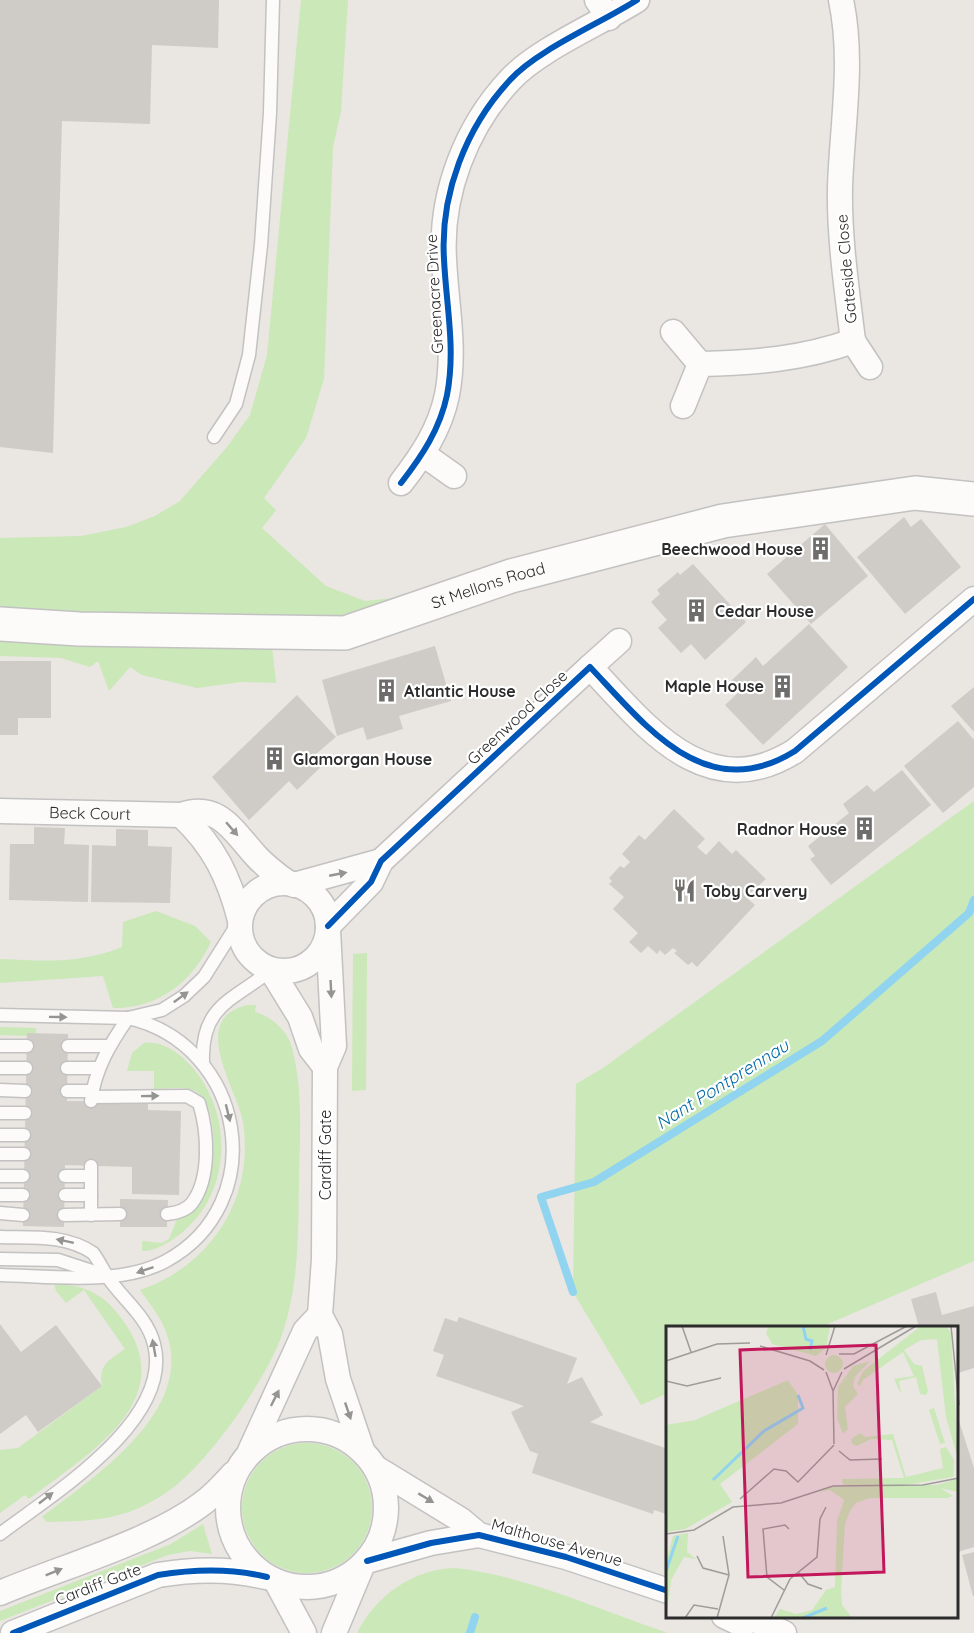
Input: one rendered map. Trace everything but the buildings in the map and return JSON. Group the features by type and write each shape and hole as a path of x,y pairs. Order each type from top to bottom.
{"main road":[{"name":"St Mellons Road","path":"0,624 90,629 345,633 511,576 723,521 915,493 974,499"}],"street":[{"name":"Greenacre Drive","path":"401,483 423,454 436,429 447,396 451,368 451,337 444,257 444,227 453,179 463,151 491,102 512,78 603,9 637,0"},
{"name":"Gateside Close","path":"700,364 780,360 824,351 853,341 841,241 846,78 845,18 841,0"},
{"path":"673,332 700,364 682,406"},
{"path":"853,341 870,367"},
{"path":"423,454 454,476"},
{"name":"Greenwood Close","path":"328,928 371,882 381,861 590,667 658,739 678,752 724,768 744,770 761,768 777,763 795,751 974,599"},
{"path":"590,667 619,640"},
{"name":"Beck Court","path":"0,811 181,815 195,810 213,813 225,821 258,859 291,884"},
{"path":"181,815 199,832 220,860 228,877 240,920 241,938 249,955 271,970 300,1017 311,1049 325,1067"},
{"name":"Greenwood Close","path":"291,884 381,861"},
{"path":"240,920 255,894 271,886 291,884"},
{"name":"Cardiff Gate","path":"13,1633 158,1575 181,1572 243,1571 309,1588 338,1582 364,1563 380,1540 386,1512 383,1485 369,1459 338,1379 330,1334 320,1315 324,1259 325,1067 334,1046 328,928 326,914 318,900 305,888 291,884"},
{"path":"271,970 285,972 313,961 323,947 328,928"},
{"name":"Cardiff Gate","path":"0,1593 168,1524 203,1503 235,1473 250,1451 305,1331 320,1315"},
{"name":"Cardiff Gate","path":"250,1451 280,1432 305,1428 332,1432 369,1459"},
{"name":"Malthouse Avenue","path":"369,1459 461,1520 478,1535"},
{"name":"Cardiff Gate","path":"235,1473 227,1499 228,1522 235,1543 244,1556 272,1579"},
{"name":"Malthouse Avenue","path":"364,1563 431,1543 478,1535 566,1557 666,1590"},
{"path":"334,1633 364,1563"},
{"path":"272,1579 304,1633"},
{"path":"735,1624 755,1620 784,1633"}],"lane":[{"path":"214,438 236,404 249,355 261,245 270,113 273,0"},
{"path":"92,1096 99,1068 108,1046 128,1018 162,1010 184,996 204,977 240,920"},
{"path":"203,1061 205,1029 210,1016 231,997 246,990 271,970"},
{"path":"0,1015 128,1018 147,1022 168,1033 203,1061 225,1101 232,1133 229,1173 221,1203 200,1234 167,1261 130,1275 0,1275"},
{"path":"0,1046 27,1046"},
{"path":"68,1046 108,1046"},
{"path":"0,1068 26,1068"},
{"path":"67,1068 99,1068"},
{"path":"0,1090 26,1091"},
{"path":"67,1091 92,1096 187,1096 199,1103 205,1130 203,1180 192,1204 186,1209 167,1214"},
{"path":"0,1113 25,1113"},
{"path":"0,1135 24,1135"},
{"path":"0,1154 24,1154"},
{"path":"65,1176 91,1171 91,1215"},
{"path":"0,1176 23,1176"},
{"path":"0,1195 23,1195"},
{"path":"65,1195 91,1195"},
{"path":"0,1213 23,1215"},
{"path":"64,1215 120,1214"},
{"path":"0,1237 71,1242 93,1253 108,1276 140,1315 154,1341 155,1370 141,1411 124,1435 102,1455 0,1534"},
{"path":"0,1259 58,1260 91,1268 108,1276"}],"green space":[{"path":"301,0 348,0 341,111 333,147 324,379 306,438 264,498 276,510 262,528 326,586 365,601 442,593 357,623 0,618 0,538 81,536 126,527 155,516 180,501 227,447 250,415 267,355"},
{"path":"0,628 271,637 276,683 241,682 197,688 142,675 130,667 109,691 98,661 90,667 61,658 0,656"},
{"path":"974,801 974,1261 823,1326 666,1326 666,1394 641,1405 573,1292 576,1084 603,1068"},
{"path":"156,911 195,926 211,942 184,981 159,998 145,1004 113,1008 103,976 0,983 0,959 62,960 107,952 122,947 123,922"},
{"path":"367,953 366,1090 352,1091 353,954"},
{"path":"248,1005 256,1005 255,1012 273,1021 283,1030 292,1048 298,1079 300,1128 297,1259 287,1320 280,1340 261,1379 232,1423 199,1463 167,1492 124,1514 80,1521 47,1522 42,1517 112,1462 135,1439 154,1415 167,1389 171,1361 166,1332 140,1290 165,1279 188,1264 223,1226 234,1202 242,1177 245,1150 243,1122 220,1056 218,1039 221,1024 230,1012"},
{"path":"0,1027 36,1028 36,1033 27,1033 27,1036 0,1035"},
{"path":"144,1043 156,1043 176,1052 201,1079 213,1101 219,1125 221,1149 218,1173 210,1196 197,1217 166,1244 152,1250 142,1251 142,1241 162,1243 169,1239 177,1219 190,1211 201,1197 208,1178 213,1135 211,1116 205,1100 195,1091 180,1088 154,1089 154,1071 127,1071 132,1053"},
{"path":"54,1283 87,1290 104,1299 111,1306 126,1325 139,1353 141,1380 133,1404 118,1426 97,1446 29,1499 25,1495 0,1513 0,1450 18,1448 102,1386 103,1368 125,1349 84,1290 66,1303 56,1291"},
{"path":"307,1443 332,1447 353,1462 368,1483 372,1508 368,1533 353,1554 332,1569 307,1573 282,1569 261,1554 246,1533 242,1508 246,1483 261,1462 282,1447"},
{"path":"203,1524 212,1554 190,1551 168,1555 0,1621 0,1611 171,1544"},
{"path":"455,1568 509,1578 536,1586 668,1633 357,1633 375,1607 398,1587 425,1573"}],"waterway":[{"name":"Nant Pontprennau","path":"573,1292 541,1197 594,1182 822,1041 969,913 974,900"},
{"name":"Nant Pontprennau","path":"470,1633 475,1617"}],"cycle path":[{"path":"401,483 429,442 440,419 447,395 451,344 444,259 446,210 459,163 469,140 494,99 522,69 536,58 637,0"},
{"path":"328,926 371,882 381,861 590,667 656,734 680,752 706,764 733,770 763,766 795,751 974,599"},
{"path":"367,1561 431,1543 479,1535 566,1557 666,1590"},
{"path":"13,1633 158,1575 213,1570 267,1577"}],"place":[{"name":"Beechwood House","path":"821,549"},
{"name":"Cedar House","path":"697,611"},
{"name":"Maple House","path":"782,686"},
{"name":"Atlantic House","path":"386,691"},
{"name":"Glamorgan House","path":"275,759"},
{"name":"Radnor House","path":"865,829"},
{"name":"Toby Carvery","path":"685,891"}]}
